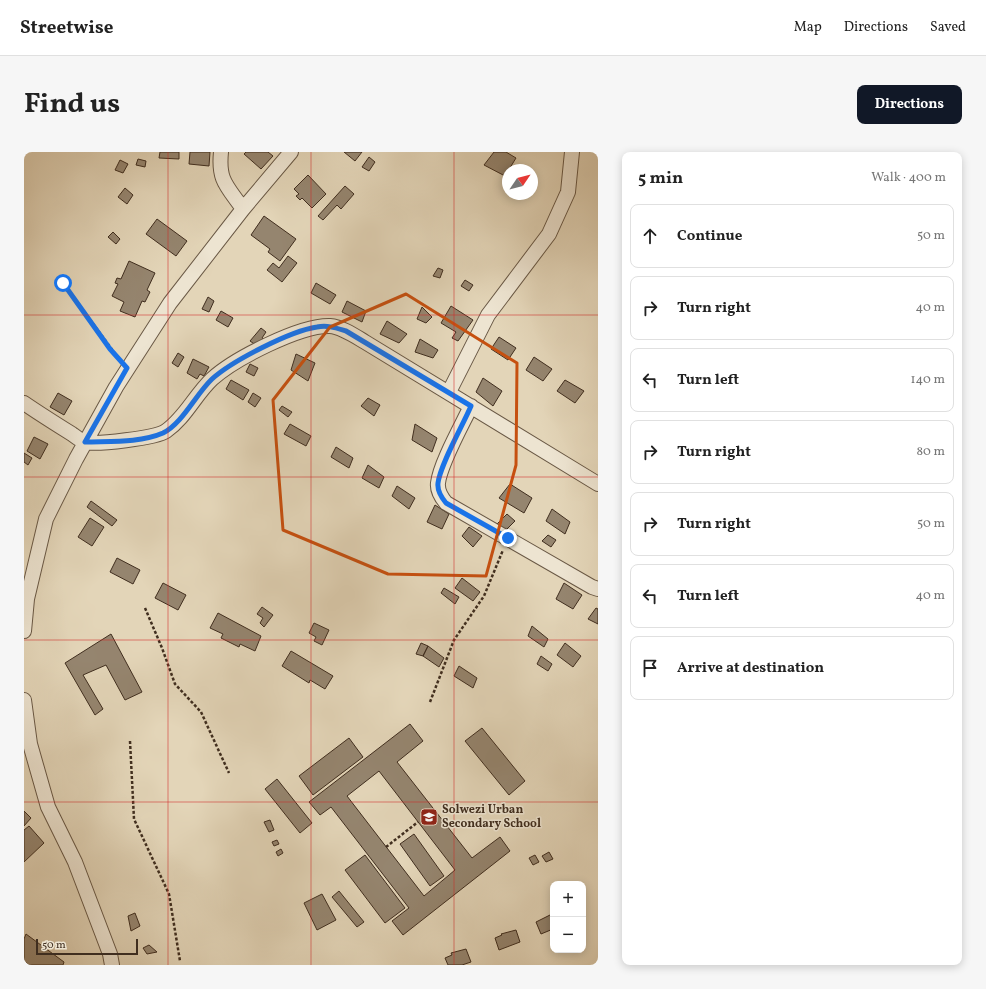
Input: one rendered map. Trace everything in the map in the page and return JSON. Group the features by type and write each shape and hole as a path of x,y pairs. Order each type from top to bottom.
{"street":[{"path":"221,152 220,172 225,184 243,209"},
{"path":"24,631 26,599 46,519 85,442 127,368 170,303 243,209 291,152"},
{"path":"449,392 488,315 549,234 568,192 572,152"},
{"path":"24,403 85,442 139,439 164,432 175,424 212,379 228,367 300,331 317,327 331,326 346,331 449,392 598,484"},
{"path":"471,406 440,472 437,484 440,494 446,503 592,588 598,589"},
{"path":"24,700 30,744 48,807 75,862 110,954 112,965"}],"path":[{"path":"63,283 110,349 127,368"},
{"path":"430,702 454,640 484,596 508,538"},
{"path":"145,608 175,684 201,712 229,773"},
{"path":"130,741 134,819 169,894 180,961"},
{"path":"386,847 418,822"}],"highlighted area":[{"path":"406,294 517,363 516,465 486,576 388,574 283,530 273,400 330,327"}],"building":[{"path":"160,152 179,152 179,159 159,158"},
{"path":"190,152 210,152 209,166 189,164"},
{"path":"246,152 268,152 273,156 261,169 244,154"},
{"path":"344,152 362,152 355,161"},
{"path":"494,152 506,152 516,158 512,164 502,164 502,174 484,165"},
{"path":"369,157 375,162 369,171 362,167"},
{"path":"138,159 146,161 145,167 136,165"},
{"path":"120,160 128,164 123,173 115,170"},
{"path":"308,175 326,194 312,208 302,198 300,200 296,196 299,194 294,189"},
{"path":"345,186 354,194 341,209 337,205 323,220 318,216"},
{"path":"125,188 133,195 127,204 118,197"},
{"path":"264,216 296,239 280,261 268,252 270,249 251,235"},
{"path":"157,219 187,241 176,256 146,234"},
{"path":"113,232 120,239 116,244 108,237"},
{"path":"288,256 297,263 282,282 267,270 273,263 279,268"},
{"path":"129,261 155,273 147,290 150,292 145,302 142,301 135,317 120,311 124,302 112,296 118,284 115,283 117,278 121,279"},
{"path":"438,268 443,270 440,278 433,276"},
{"path":"465,280 473,285 469,291 461,286"},
{"path":"316,283 336,295 330,304 311,293"},
{"path":"208,297 214,301 209,312 202,309"},
{"path":"347,301 366,311 362,322 342,312"},
{"path":"451,306 473,320 458,341 452,338 456,332 441,323"},
{"path":"422,307 432,317 426,323 417,319"},
{"path":"221,311 233,318 228,327 216,320"},
{"path":"387,321 407,334 399,343 380,334"},
{"path":"261,328 266,332 262,338 266,341 260,348 250,341"},
{"path":"499,337 516,348 508,360 491,349"},
{"path":"420,339 438,350 433,358 415,352"},
{"path":"178,353 184,357 178,367 172,363"},
{"path":"296,354 315,363 308,381 291,370"},
{"path":"534,357 552,369 543,381 526,370"},
{"path":"193,359 209,367 204,376 200,374 197,379 187,373"},
{"path":"250,364 258,368 254,376 246,372"},
{"path":"483,378 502,391 493,406 476,392"},
{"path":"231,380 249,390 243,400 226,389"},
{"path":"565,380 584,391 575,403 557,391"},
{"path":"58,393 72,401 64,415 50,407"},
{"path":"253,393 261,398 255,407 248,402"},
{"path":"368,398 380,405 374,416 361,406"},
{"path":"282,406 292,412 288,417 279,410"},
{"path":"290,424 311,436 306,446 284,434"},
{"path":"415,424 437,438 432,452 412,440"},
{"path":"34,437 48,444 40,459 27,451"},
{"path":"336,447 353,458 349,468 331,457"},
{"path":"24,453 32,458 28,465 24,462"},
{"path":"368,465 384,477 379,488 362,478"},
{"path":"510,484 532,498 524,513 499,498"},
{"path":"397,486 415,498 409,509 392,496"},
{"path":"91,501 117,520 112,526 87,507"},
{"path":"435,505 449,514 442,529 427,522"},
{"path":"552,509 570,522 565,534 546,521"},
{"path":"507,514 515,521 505,531 497,524"},
{"path":"90,518 104,527 92,546 78,537"},
{"path":"469,527 482,536 473,547 462,536"},
{"path":"548,535 556,540 551,547 542,541"},
{"path":"117,558 140,570 133,584 110,572"},
{"path":"462,578 480,592 473,601 455,588"},
{"path":"163,583 186,595 178,610 155,598"},
{"path":"564,583 582,595 573,609 556,599"},
{"path":"444,588 459,597 455,604 441,593"},
{"path":"262,607 273,615 264,627 260,623 263,618 257,614"},
{"path":"596,608 598,609 598,624 588,619"},
{"path":"218,613 261,636 255,651 240,644 239,647 221,638 223,634 210,628"},
{"path":"314,623 329,630 322,645 314,641 316,637 309,633"},
{"path":"532,626 548,639 544,647 528,636"},
{"path":"111,634 142,692 125,700 106,665 83,675 103,709 95,715 65,663"},
{"path":"421,643 428,646 423,656 416,654"},
{"path":"565,643 581,656 573,667 557,655"},
{"path":"428,646 444,658 439,667 423,656"},
{"path":"291,651 333,676 325,689 310,680 309,683 282,666"},
{"path":"541,656 552,664 548,671 537,664"},
{"path":"459,666 477,678 473,688 454,676"},
{"path":"410,724 423,741 397,762 472,858 500,837 510,851 403,935 392,921 409,908 331,807 320,815 309,802","holes":["379,771 455,870 424,896 347,796"]},
{"path":"482,728 525,781 509,795 465,741"},
{"path":"349,738 363,757 313,795 299,776"},
{"path":"277,779 312,823 300,833 265,789"},
{"path":"24,811 31,818 24,826"},
{"path":"270,820 274,830 269,832 264,822"},
{"path":"29,826 44,843 24,862 24,830"},
{"path":"414,834 444,876 430,886 400,844"},
{"path":"277,840 279,844 274,846 272,842"},
{"path":"281,849 283,853 278,856 276,852"},
{"path":"549,852 553,859 546,862 542,856"},
{"path":"365,855 405,908 385,923 345,870"},
{"path":"535,855 539,862 533,865 529,858"},
{"path":"339,891 364,922 357,927 332,897"},
{"path":"322,894 336,920 317,930 304,903"},
{"path":"135,913 140,926 131,931 128,916"},
{"path":"550,915 550,930 541,934 536,922"},
{"path":"516,930 520,942 499,950 495,938 502,935 501,934"},
{"path":"26,934 64,962 63,965 29,965 24,961 24,939"},
{"path":"149,945 157,952 147,954 143,948"},
{"path":"466,949 471,962 462,965 448,965 445,958 452,955 451,953"}],"place":[{"name":"Solwezi Urban Secondary School","path":"429,817"}],"route":[{"path":"63,283 110,349 127,368 85,442 139,439 164,432 175,424 212,379 228,367 300,331 317,327 331,326 346,331 471,406 440,472 437,484 440,494 446,503 508,538"}]}
